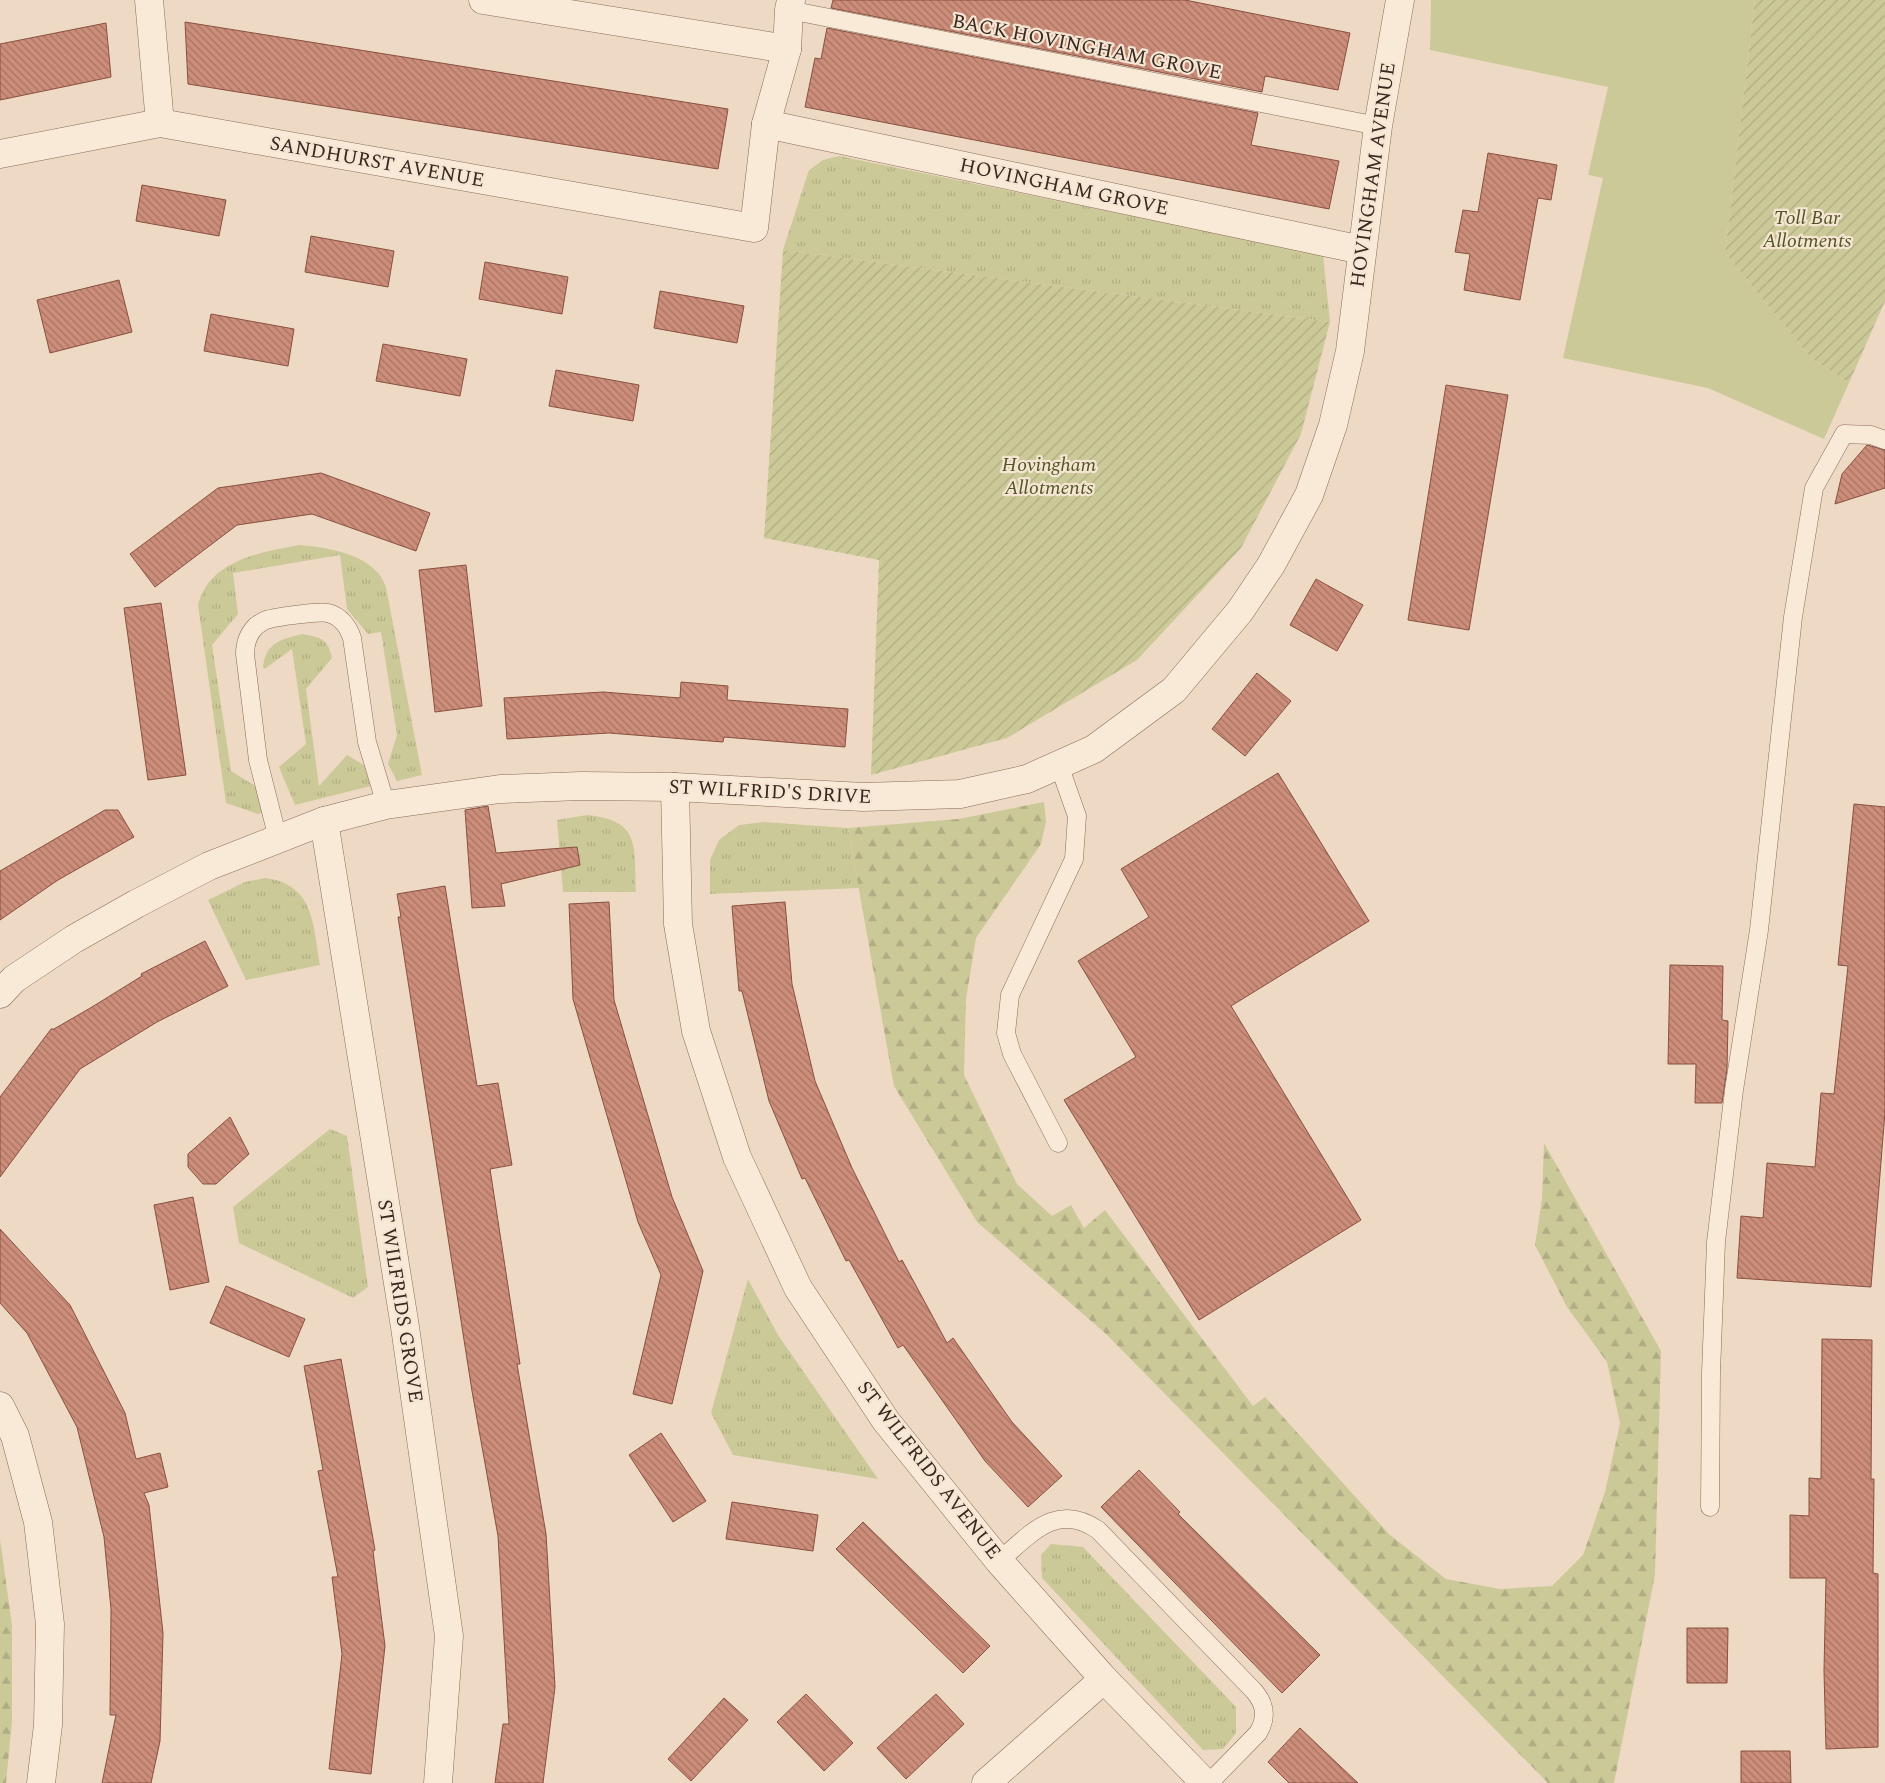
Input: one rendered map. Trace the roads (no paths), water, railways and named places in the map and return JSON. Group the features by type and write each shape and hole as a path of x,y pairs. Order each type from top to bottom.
{"street":[{"path":"149,0 160,123"},
{"path":"483,0 787,49"},
{"name":"HOVINGHAM AVENUE","path":"1350,351 1378,126 1400,0"},
{"path":"766,124 787,49 790,5"},
{"name":"SANDHURST AVENUE","path":"0,154 160,123 754,228 766,124"},
{"name":"HOVINGHAM GROVE","path":"766,124 1362,250"},
{"name":"ST WILFRID'S DRIVE","path":"0,994 14,979 59,949 136,904 209,866 324,821 386,805 500,789 581,786 675,787 863,797 960,794 1027,779 1094,749 1174,690 1240,611 1271,565 1309,495 1333,425 1350,351"},
{"name":"ST WILFRIDS AVENUE","path":"675,787 678,924 696,1031 737,1157 798,1288 886,1421 998,1561 1104,1679 1204,1783"},
{"name":"ST WILFRIDS GROVE","path":"324,821 405,1327 450,1636 438,1783"},
{"path":"0,1406 15,1436 38,1522 50,1624 48,1725 41,1783"},
{"path":"986,1783 1104,1679"}],"lane":[{"name":"BACK HOVINGHAM GROVE","path":"790,5 1378,126"},
{"path":"1710,1508 1711,1373 1716,1242 1734,1090 1759,930 1793,617 1814,488 1844,434 1871,435 1885,440"},
{"path":"278,839 258,760 245,654 245,643 250,633 267,619 328,613 336,617 349,629 352,638 367,742 386,805"},
{"path":"1058,1143 1012,1054 1006,1033 1010,995 1074,859 1077,816 1059,765"},
{"path":"998,1561 1039,1527 1051,1521 1062,1518 1075,1518 1087,1522 1098,1530 1254,1691 1261,1699 1264,1707 1262,1725 1258,1734 1209,1783"}],"park label":[{"name":"Toll Bar Allotments","path":"1807,230"},
{"name":"Hovingham Allotments","path":"1049,476"}]}
